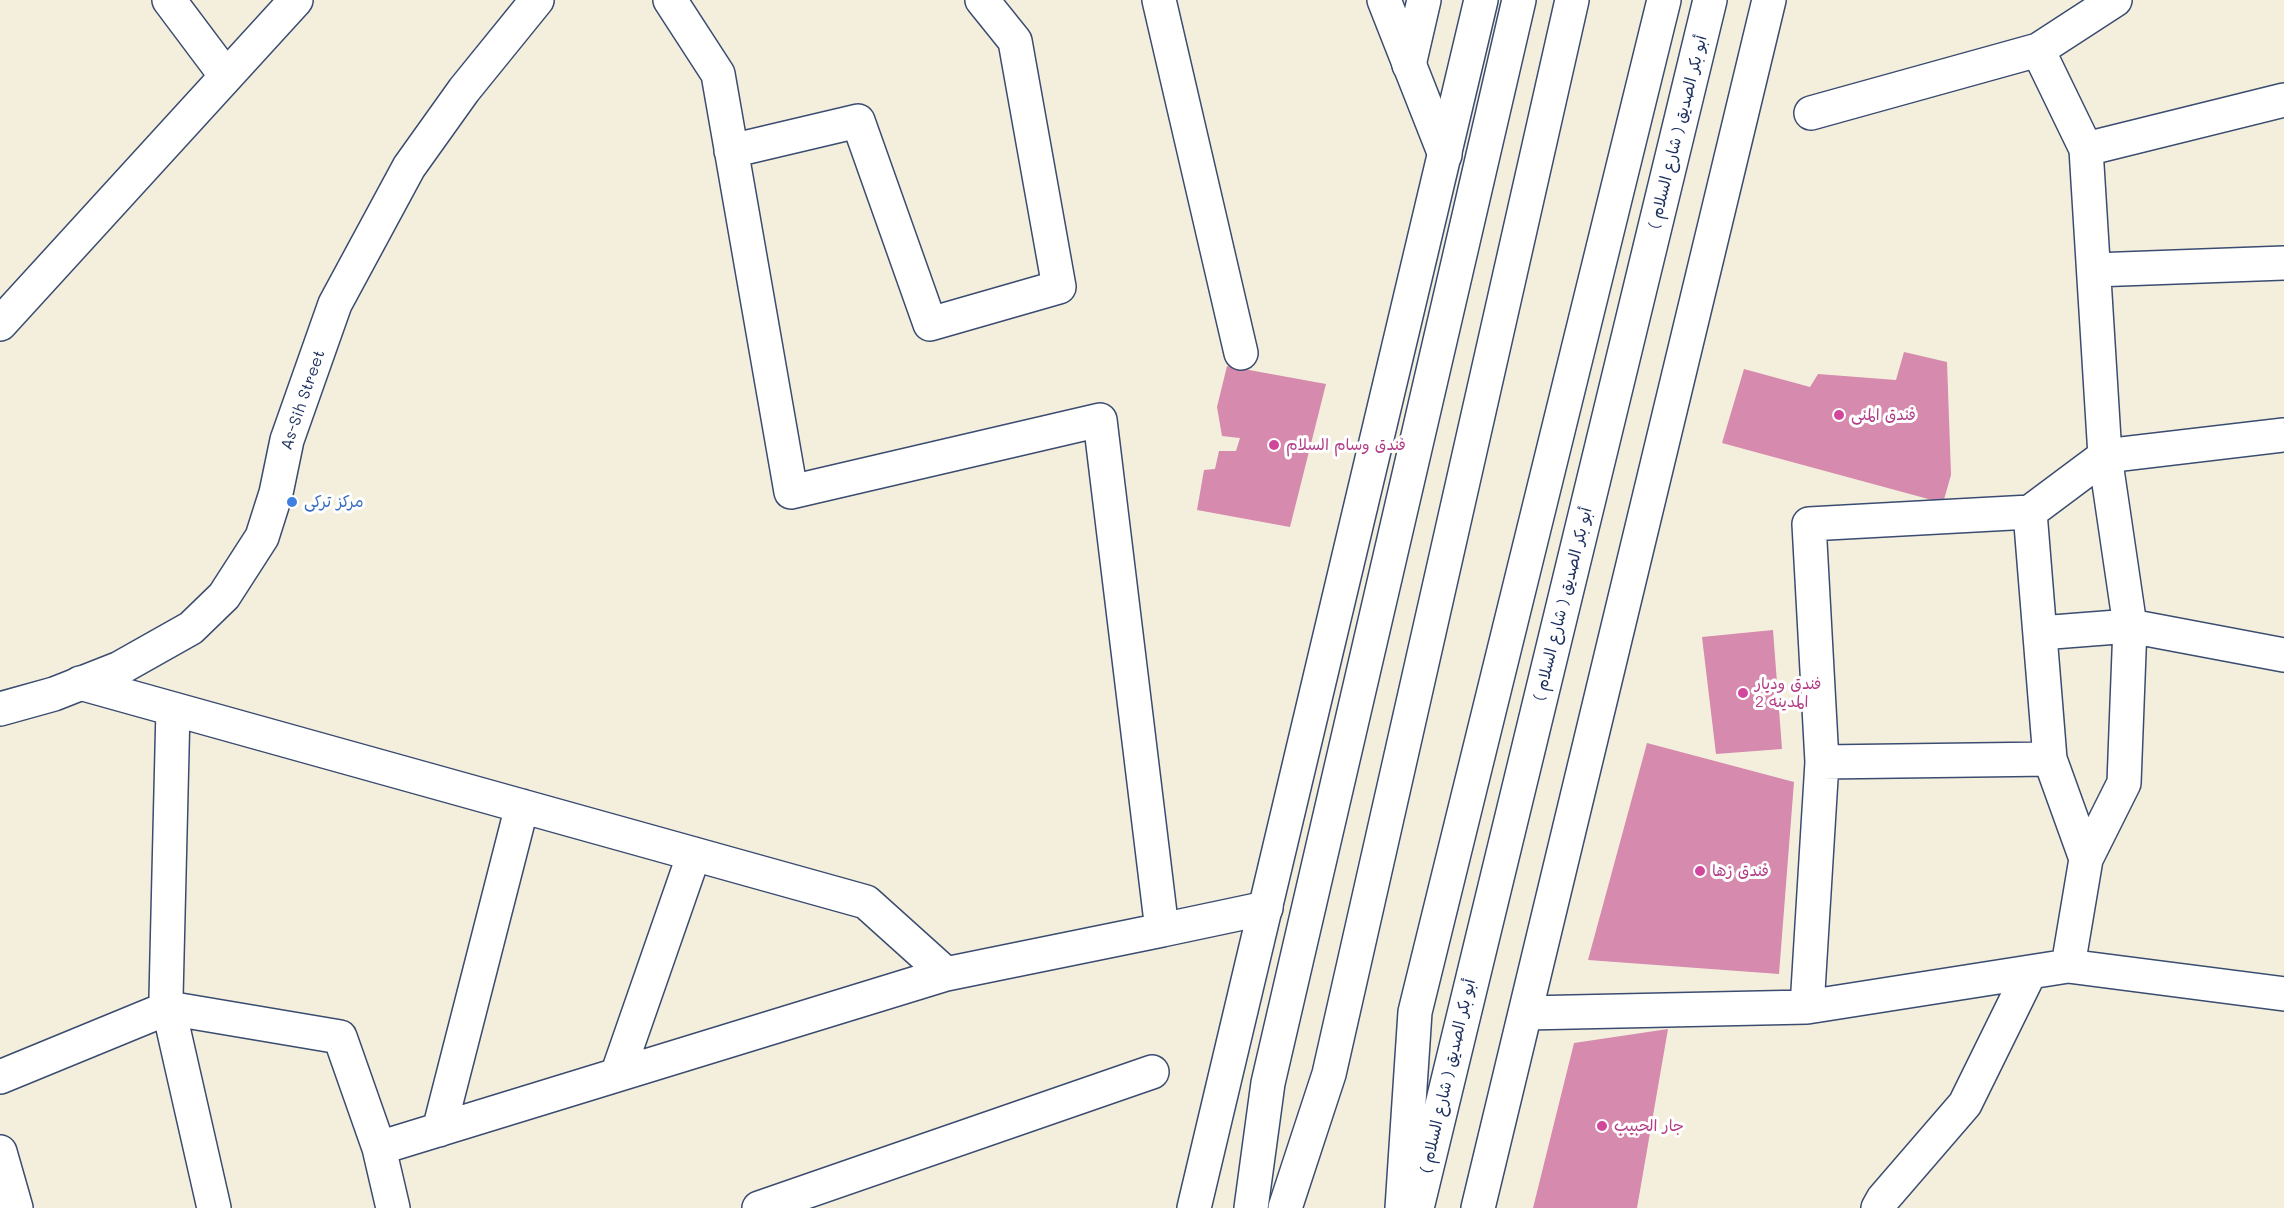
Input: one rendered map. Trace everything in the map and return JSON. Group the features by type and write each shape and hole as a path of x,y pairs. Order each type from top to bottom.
{"main road":[{"path":"169,0 226,76"},
{"path":"0,324 296,0"},
{"name":"As-Sih Street","path":"0,709 54,694 120,668 191,628 224,596 262,537 276,493 287,440 335,304 409,167 464,90 537,0"},
{"path":"670,0 718,74 791,492 1100,420 1162,930"},
{"path":"731,151 858,121 930,324 1059,287 1015,41 982,0"},
{"path":"1159,0 1241,353"},
{"path":"1384,0 1445,155"},
{"path":"1409,65 1424,0"},
{"path":"1194,1208 1481,0"},
{"path":"1251,1208 1268,1083 1519,0"},
{"path":"1285,1208 1329,1074 1572,0"},
{"name":"( شارع السلام ) أبو بكر الصديق","path":"1402,1208 1415,1012 1664,0"},
{"name":"( شارع السلام ) أبو بكر الصديق","path":"1417,1208 1710,0"},
{"path":"1478,1208 1769,0"},
{"path":"1811,113 2038,50 2115,0"},
{"path":"2038,50 2086,149 2105,456 2130,626 2124,783 2086,859 2068,966"},
{"path":"2086,149 2284,100"},
{"path":"2094,270 2284,263"},
{"path":"1807,1007 1822,762 1809,524 2030,512 2105,456 2284,435"},
{"path":"2030,512 2050,759 2086,859"},
{"path":"2040,633 2130,626 2284,655"},
{"path":"80,683 866,902 946,974"},
{"path":"172,709 166,997 214,1208"},
{"path":"1822,762 2050,759"},
{"path":"439,1130 522,806"},
{"path":"618,1075 694,854"},
{"path":"379,1148 946,974 1266,908"},
{"path":"1526,1013 1807,1007 2068,966 2284,994"},
{"path":"1878,1208 1883,1199 1965,1104 2030,972"},
{"path":"0,1077 168,1008 340,1037 379,1148 393,1208"},
{"path":"759,1208 1152,1072"},
{"path":"0,1152 16,1208"},
{"path":"1201,1208 1205,1162"}],"building":[{"name":"فندق المنى","path":"1904,352 1947,362 1951,475 1943,503 1722,443 1744,369 1810,387 1818,374 1896,380"},
{"name":"فندق وسام السلام","path":"1227,366 1326,384 1290,527 1197,510 1204,470 1215,469 1219,451 1236,451 1240,438 1222,436 1217,407"},
{"name":"فندق وديار المدينه 2","path":"1773,630 1782,749 1716,754 1702,637"},
{"name":"فندق زها","path":"1647,743 1794,782 1779,974 1588,960"},
{"name":"جار الحبيب","path":"1668,1029 1637,1208 1533,1208 1574,1043"}],"place":[{"name":"فندق المنى","path":"1839,415"},
{"name":"فندق وسام السلام","path":"1274,445"},
{"name":"مركز تركى","path":"292,502"},
{"name":"فندق وديار المدينه 2","path":"1743,693"},
{"name":"فندق زها","path":"1700,871"},
{"name":"جار الحبيب","path":"1602,1126"}]}
